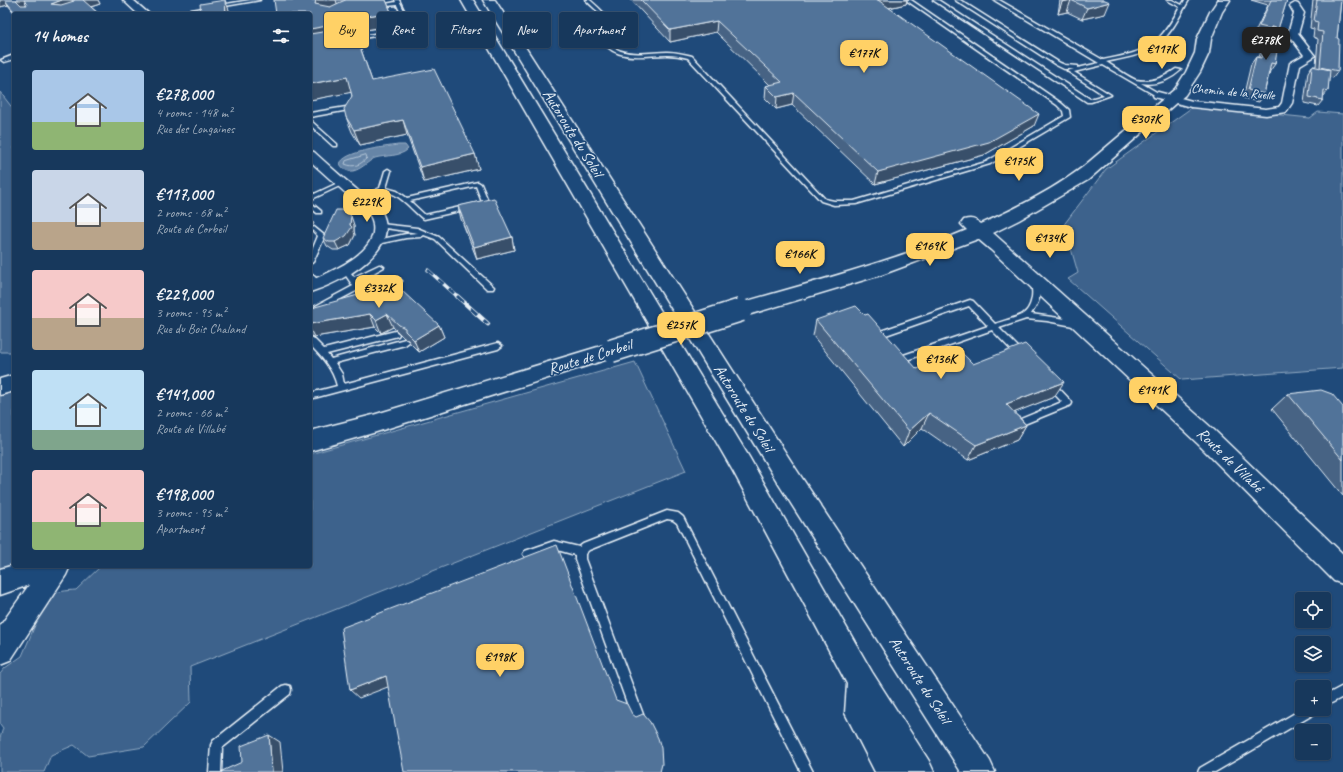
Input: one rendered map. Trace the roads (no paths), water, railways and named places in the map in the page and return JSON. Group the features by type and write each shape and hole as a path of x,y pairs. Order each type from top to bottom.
{"main road":[{"name":"Autoroute du Soleil","path":"466,0 741,464 862,682 918,772"},
{"name":"Autoroute du Soleil","path":"489,0 495,6 787,476 979,772"},
{"name":"Route de Corbeil","path":"312,440 373,424 908,259 980,225 1068,173 1082,160 1165,97 1180,92 1193,72 1202,53 1204,39 1216,12 1224,0"},
{"name":"Route de Corbeil","path":"1165,97 1178,70 1204,39"},
{"name":"Route de Villabé","path":"980,225 1034,283 1206,437 1284,512 1343,572"},
{"name":"Route de Villabé","path":"980,225 1250,467 1343,557"},
{"path":"0,374 12,376"},
{"path":"0,387 12,384"},
{"path":"0,582 24,574 35,568"},
{"path":"0,651 56,568"},
{"path":"862,682 860,713 892,772"}],"street":[{"path":"127,0 142,12"},
{"name":"Chemin de la Ruelle","path":"1165,97 1191,104 1266,112 1282,110 1287,104 1295,63 1310,56 1293,34 1299,13 1295,6"},
{"path":"312,157 375,212 380,220 381,226 377,242 360,261 345,270 312,282"}],"lane":[{"path":"183,12 258,0"},
{"path":"588,0 605,18 606,23 602,35 603,40 614,50 629,55 672,52 690,57 823,200 834,203 854,202 988,164 1067,117 1066,110 1059,104 908,0"},
{"path":"935,0 1089,101 1108,96 1070,71 1141,51 1152,46 1161,39 1187,0"},
{"path":"957,0 1064,67 1075,67 1102,62"},
{"path":"996,0 1165,97"},
{"path":"1170,0 1183,7"},
{"path":"369,36 411,29 397,1 374,7"},
{"path":"4,60 12,58"},
{"path":"1132,79 1146,82 1156,82 1166,79 1178,70"},
{"path":"312,115 352,108"},
{"path":"312,124 335,145"},
{"path":"383,189 388,172"},
{"path":"312,197 342,183"},
{"path":"361,199 383,189 390,190 397,193 424,217 486,203 478,184 405,200"},
{"path":"312,206 318,212"},
{"path":"381,226 430,234 490,287"},
{"path":"312,258 322,236 314,229"},
{"path":"377,242 406,236 430,234"},
{"path":"312,311 357,287 381,267"},
{"path":"345,270 357,287"},
{"path":"380,291 398,281"},
{"path":"1026,316 1033,307 1034,283"},
{"path":"1034,283 1073,323 1207,448 1284,512"},
{"path":"886,345 878,335 970,303 1026,360"},
{"path":"898,360 1026,316 1073,323"},
{"path":"322,352 395,334"},
{"path":"312,342 322,352 338,374 341,388"},
{"path":"330,362 405,342"},
{"path":"312,395 498,346"},
{"path":"1012,426 1068,403 1042,376"},
{"path":"580,552 586,547 668,516 675,516 680,520 807,772"},
{"path":"528,554 554,545 580,552"},
{"path":"580,552 580,559 638,717"},
{"path":"216,772 217,744 286,690"},
{"path":"1331,698 1342,692 1343,693"},
{"path":"1204,772 1300,716"}],"water":[{"path":"405,145 408,149 397,155 375,158 354,171 344,169 340,164 349,156 357,153 375,148"}],"railway":[{"path":"428,270 458,297"},
{"path":"457,296 488,324"}]}
